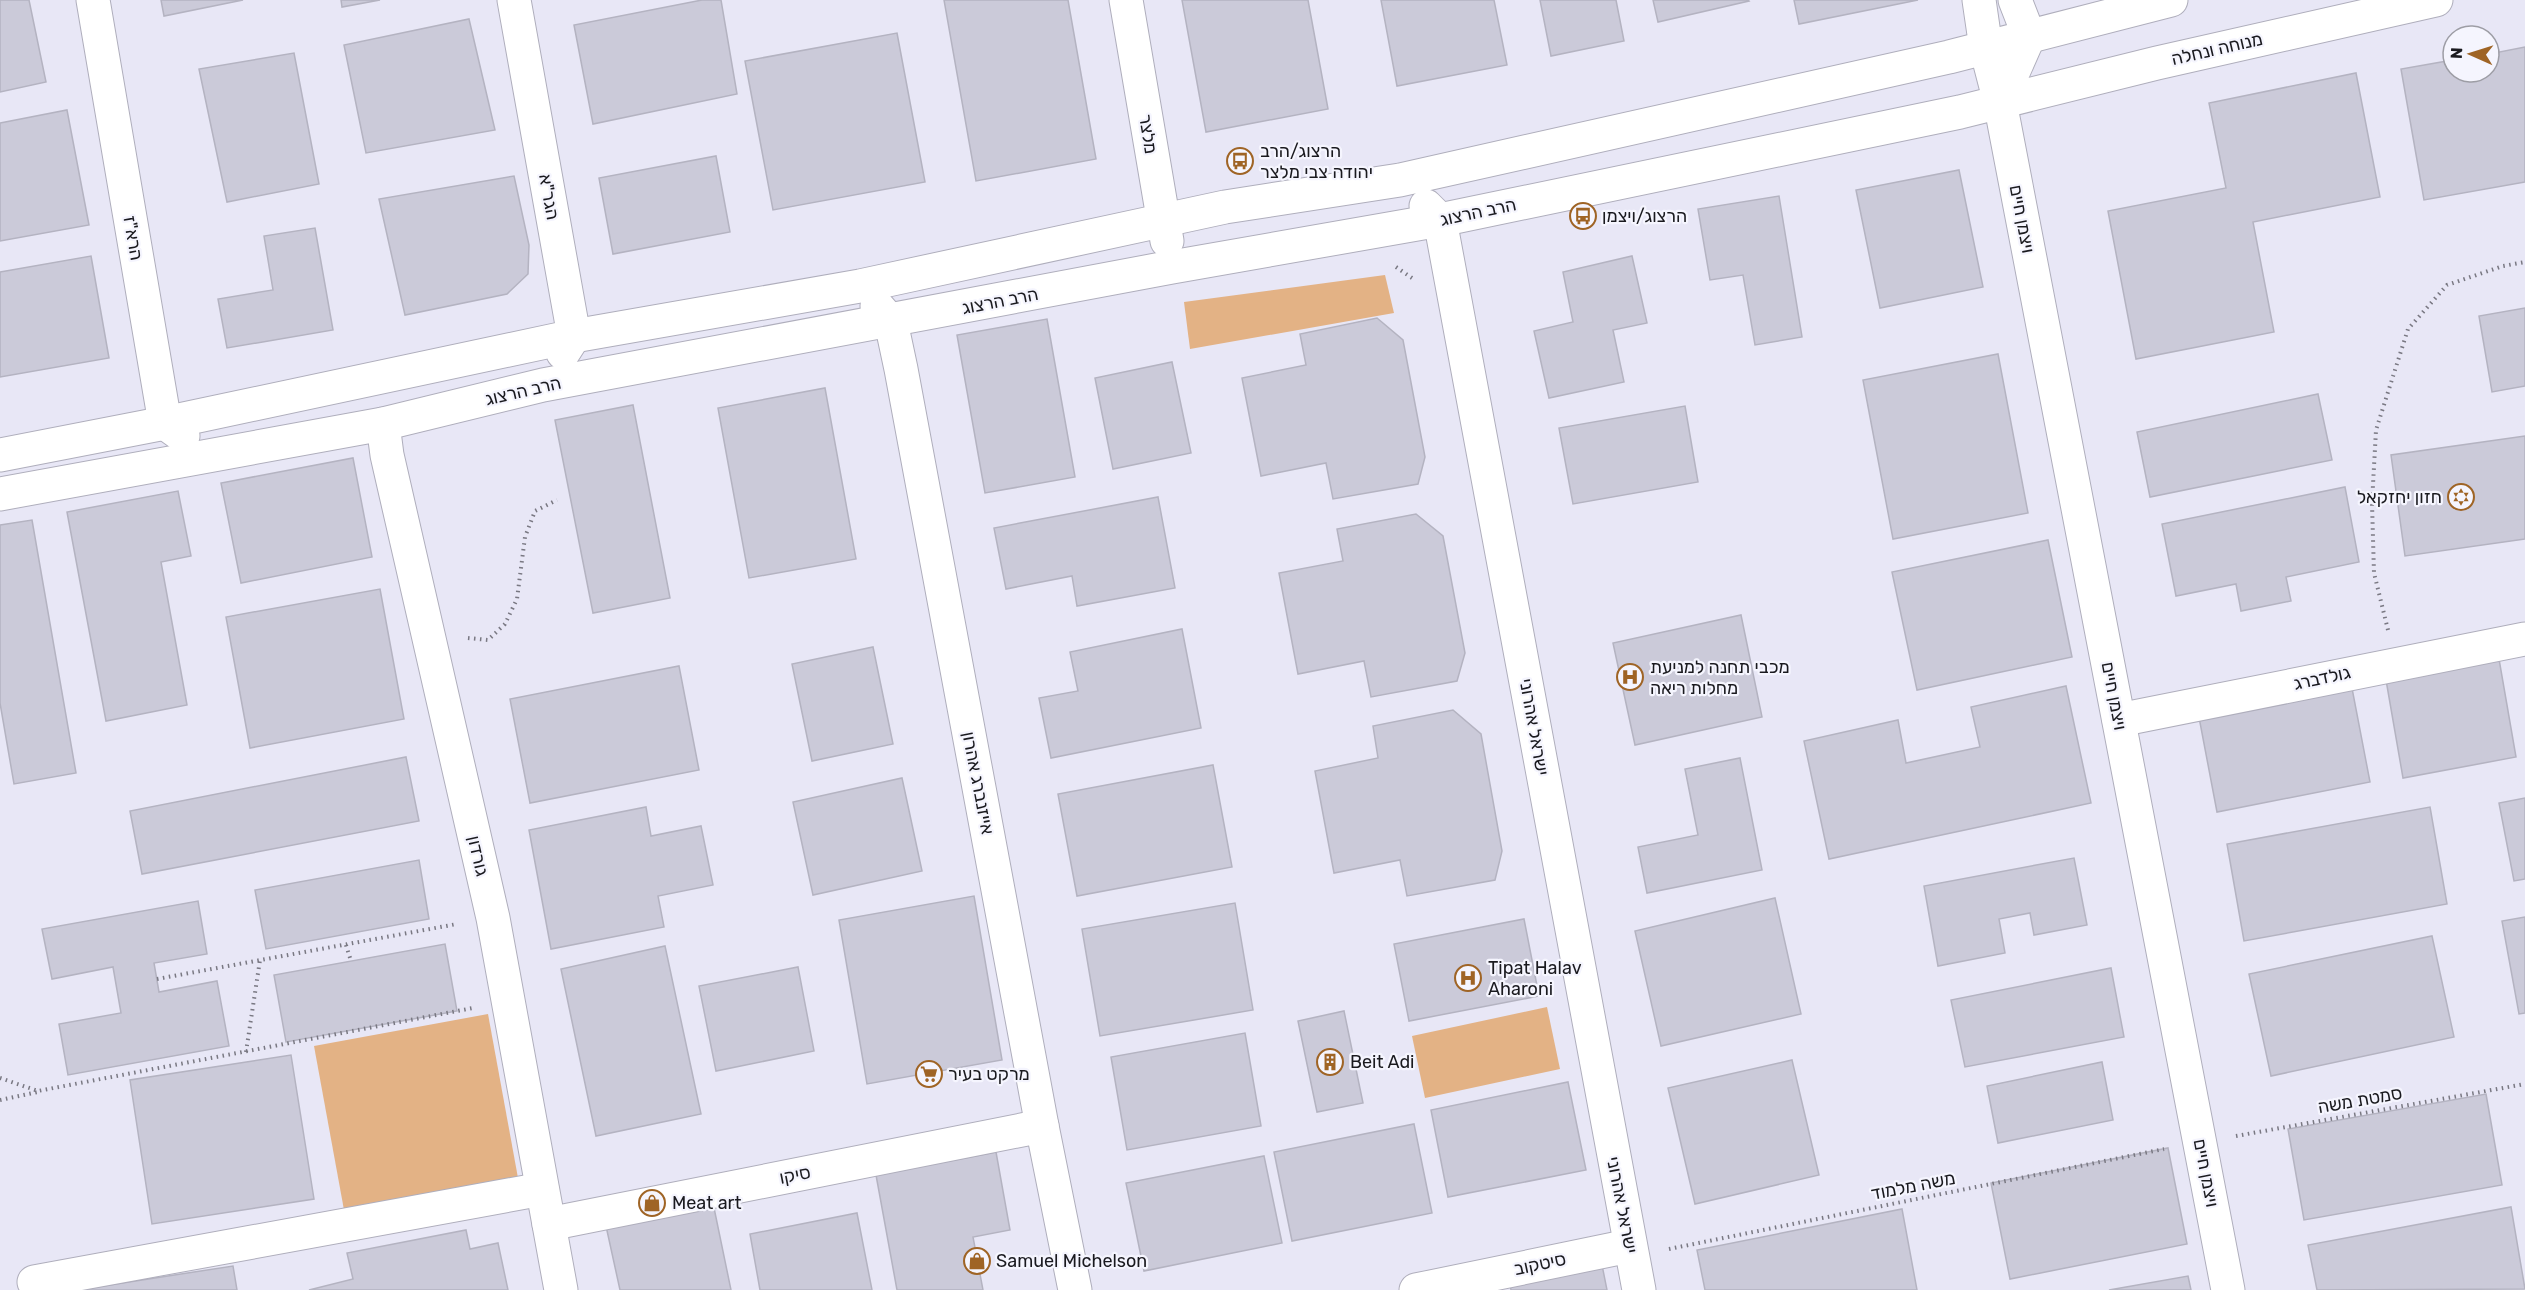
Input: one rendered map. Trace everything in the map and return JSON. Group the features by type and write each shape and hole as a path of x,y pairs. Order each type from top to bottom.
{"street":[{"name":"הרא\"ז","path":"93,0 165,423"},
{"name":"הגר\"א","path":"514,0 574,336"},
{"name":"מלצר","path":"1126,0 1172,267"},
{"name":"ויצמן חיים","path":"1979,0 1986,48 2000,102 2228,1290"},
{"path":"2000,102 2029,36 2015,0"},
{"path":"0,455 165,423 574,336 860,286 1225,207 1400,180 1986,48 2171,0"},
{"name":"מנוחה ונחלה","path":"2000,102 2157,63 2436,0"},
{"name":"הרב הרצוג","path":"0,494 383,424 543,386 891,322 1172,267 1440,220 2000,102"},
{"path":"1400,180 1440,220"},
{"name":"ישראל אהרוני","path":"1440,220 1639,1290"},
{"path":"860,286 891,322"},
{"name":"אייזנברג אהרון","path":"891,322 1042,1126 1076,1290"},
{"path":"543,386 574,336"},
{"path":"383,424 441,365"},
{"path":"165,423 210,454"},
{"name":"גורדון","path":"383,424 387,455 429,646 493,918 561,1290"},
{"name":"גולדברג","path":"2119,720 2525,639"},
{"name":"סיקו","path":"549,1224 1042,1126"},
{"path":"34,1282 542,1189"},
{"name":"סיטקוב","path":"1416,1290 1630,1251"}],"path":[{"path":"2396,663 2374,573 2372,503 2376,430 2408,329 2447,285 2503,266 2525,262"},
{"path":"429,646 471,638 488,640 505,624 518,599 525,537 535,511 557,500"},
{"path":"158,979 493,918"},
{"path":"346,945 351,961"},
{"path":"246,1052 260,960"},
{"path":"0,1100 509,1001"},
{"path":"0,1078 38,1091"},
{"name":"סמטת משה","path":"2200,1142 2525,1084"},
{"name":"משה מלמוד","path":"1630,1251 2200,1142"}],"shaded area":[{"path":"1385,275 1394,313 1190,349 1184,302"},
{"path":"1547,1007 1560,1069 1425,1098 1412,1036"},
{"path":"488,1014 518,1178 344,1210 314,1046"}],"building":[{"path":"0,0 29,0 46,82 0,92"},
{"path":"161,0 243,0 164,16"},
{"path":"341,0 380,0 342,7"},
{"path":"702,0 721,0 737,94 593,124 574,25"},
{"path":"944,0 1068,0 1096,159 976,181"},
{"path":"1182,0 1308,0 1328,109 1206,132"},
{"path":"1381,0 1494,0 1507,65 1397,86"},
{"path":"1540,0 1616,0 1624,41 1551,56"},
{"path":"1653,0 1748,0 1749,1 1658,22"},
{"path":"1794,0 1918,0 1799,24"},
{"path":"469,19 495,130 366,153 344,45"},
{"path":"897,33 925,182 773,210 745,61"},
{"path":"2525,47 2525,182 2424,200 2401,69 2441,62 2441,84 2501,84 2501,52"},
{"path":"294,53 319,184 227,202 199,69"},
{"path":"2356,73 2380,197 2253,222 2274,332 2136,359 2108,211 2226,188 2209,103"},
{"path":"67,110 89,225 0,241 0,123"},
{"path":"716,156 730,232 613,254 599,178"},
{"path":"1959,170 1983,287 1880,308 1856,190"},
{"path":"514,176 529,245 528,274 507,294 405,315 379,199"},
{"path":"1779,196 1802,337 1755,345 1743,275 1710,280 1698,209"},
{"path":"315,228 333,330 227,348 218,299 273,290 264,236"},
{"path":"91,256 109,358 0,377 0,272"},
{"path":"1632,256 1647,323 1613,330 1624,382 1549,398 1534,331 1573,322 1563,272"},
{"path":"2525,308 2525,386 2492,392 2479,316"},
{"path":"1377,318 1403,340 1425,457 1418,484 1333,499 1326,463 1261,476 1242,378 1306,365 1300,334"},
{"path":"1047,319 1075,477 985,493 957,335"},
{"path":"1998,354 2028,513 1893,539 1863,380"},
{"path":"1172,362 1191,453 1113,469 1095,378"},
{"path":"825,388 856,559 749,578 718,408"},
{"path":"2318,394 2332,460 2150,497 2137,432"},
{"path":"633,405 670,598 593,613 555,420"},
{"path":"1685,406 1698,482 1573,504 1559,428"},
{"name":"חזון יחזקאל","path":"2525,436 2525,539 2405,556 2391,455"},
{"path":"353,458 372,557 241,583 221,483"},
{"path":"2345,487 2359,562 2286,577 2291,601 2241,611 2236,584 2176,596 2162,524"},
{"path":"178,491 191,556 161,562 187,705 106,721 67,512"},
{"path":"1158,497 1175,588 1077,606 1072,576 1006,589 994,528"},
{"path":"1416,514 1443,536 1465,653 1457,681 1371,697 1364,661 1298,674 1279,573 1343,561 1337,529"},
{"path":"32,520 76,773 14,784 0,703 0,525"},
{"path":"2048,540 2072,657 1917,690 1892,572"},
{"path":"380,589 404,719 250,748 226,617"},
{"path":"1741,615 1762,717 1635,745 1613,643"},
{"path":"1182,629 1201,728 1051,758 1039,698 1078,691 1070,652"},
{"path":"873,647 893,744 812,761 792,664"},
{"path":"2499,659 2516,757 2403,778 2386,680"},
{"path":"679,666 699,770 530,803 510,699"},
{"path":"2351,683 2370,782 2217,812 2198,712"},
{"path":"2066,686 2091,803 1829,859 1804,741 1898,720 1906,763 1980,747 1971,707"},
{"path":"1453,710 1481,734 1502,851 1495,880 1407,896 1400,860 1334,873 1315,771 1378,758 1373,726"},
{"path":"406,757 419,821 142,874 130,811"},
{"path":"1740,758 1762,870 1647,893 1638,847 1698,835 1685,769"},
{"path":"1213,765 1232,867 1077,896 1058,794"},
{"path":"902,778 922,871 813,895 793,802"},
{"path":"2525,798 2525,879 2514,881 2499,803"},
{"path":"646,807 651,836 701,826 713,885 658,896 664,927 551,949 529,830"},
{"path":"2430,807 2447,904 2244,941 2227,844"},
{"path":"2074,858 2087,925 2034,935 2030,913 1999,919 2005,953 1938,966 1924,886"},
{"path":"419,860 429,919 266,949 255,890"},
{"path":"974,896 1002,1060 867,1084 839,920"},
{"path":"1775,898 1801,1014 1661,1046 1635,931"},
{"path":"198,901 207,954 154,963 159,992 217,981 229,1046 68,1075 59,1024 121,1013 113,967 52,979 42,929"},
{"path":"1235,903 1253,1010 1100,1036 1082,929"},
{"path":"2525,917 2525,1013 2519,1014 2502,921"},
{"name":"Tipat Halav Aharoni","path":"1524,919 1539,996 1409,1021 1394,944"},
{"path":"2432,936 2454,1037 2271,1076 2249,974"},
{"path":"445,944 457,1011 286,1042 274,975"},
{"path":"665,946 701,1114 596,1136 561,969"},
{"path":"798,967 814,1051 716,1071 699,986"},
{"path":"2111,968 2124,1037 1965,1067 1951,1000"},
{"name":"Beit Adi","path":"1344,1011 1363,1103 1317,1112 1298,1021"},
{"path":"1245,1033 1261,1126 1127,1150 1111,1057"},
{"path":"291,1055 314,1199 152,1224 130,1080"},
{"path":"1792,1060 1819,1175 1695,1204 1668,1088"},
{"path":"2102,1062 2113,1120 1998,1143 1987,1086"},
{"path":"1568,1082 1586,1170 1448,1197 1431,1110"},
{"path":"2486,1094 2502,1185 2304,1220 2288,1129"},
{"path":"1414,1124 1432,1213 1292,1241 1274,1152"},
{"path":"2168,1148 2187,1244 2010,1279 1991,1183"},
{"path":"996,1152 1010,1230 973,1237 983,1290 897,1290 876,1175"},
{"path":"1264,1156 1282,1243 1144,1271 1126,1183"},
{"path":"713,1203 731,1290 620,1290 606,1226"},
{"path":"2511,1207 2525,1289 2317,1290 2308,1245"},
{"path":"1902,1209 1917,1290 1705,1290 1697,1250"},
{"path":"857,1213 872,1290 760,1290 750,1234"},
{"path":"466,1230 470,1249 498,1243 508,1290 309,1290 353,1279 347,1253"},
{"path":"1602,1265 1607,1290 1511,1290 1510,1284"},
{"path":"233,1266 237,1290 77,1290"},
{"path":"2188,1276 2191,1290 2109,1290"}],"place":[{"name":"הרצוג/הרב יהודה צבי מלצר","path":"1240,161"},
{"name":"הרצוג/ויצמן","path":"1583,216"},
{"name":"חזון יחזקאל","path":"2461,497"},
{"name":"מכבי תחנה למניעת מחלות ריאה","path":"1630,677"},
{"name":"Tipat Halav Aharoni","path":"1468,978"},
{"name":"Beit Adi","path":"1330,1062"},
{"name":"מרקט בעיר","path":"929,1074"},
{"name":"Meat art","path":"652,1203"},
{"name":"Samuel Michelson","path":"977,1261"}]}
